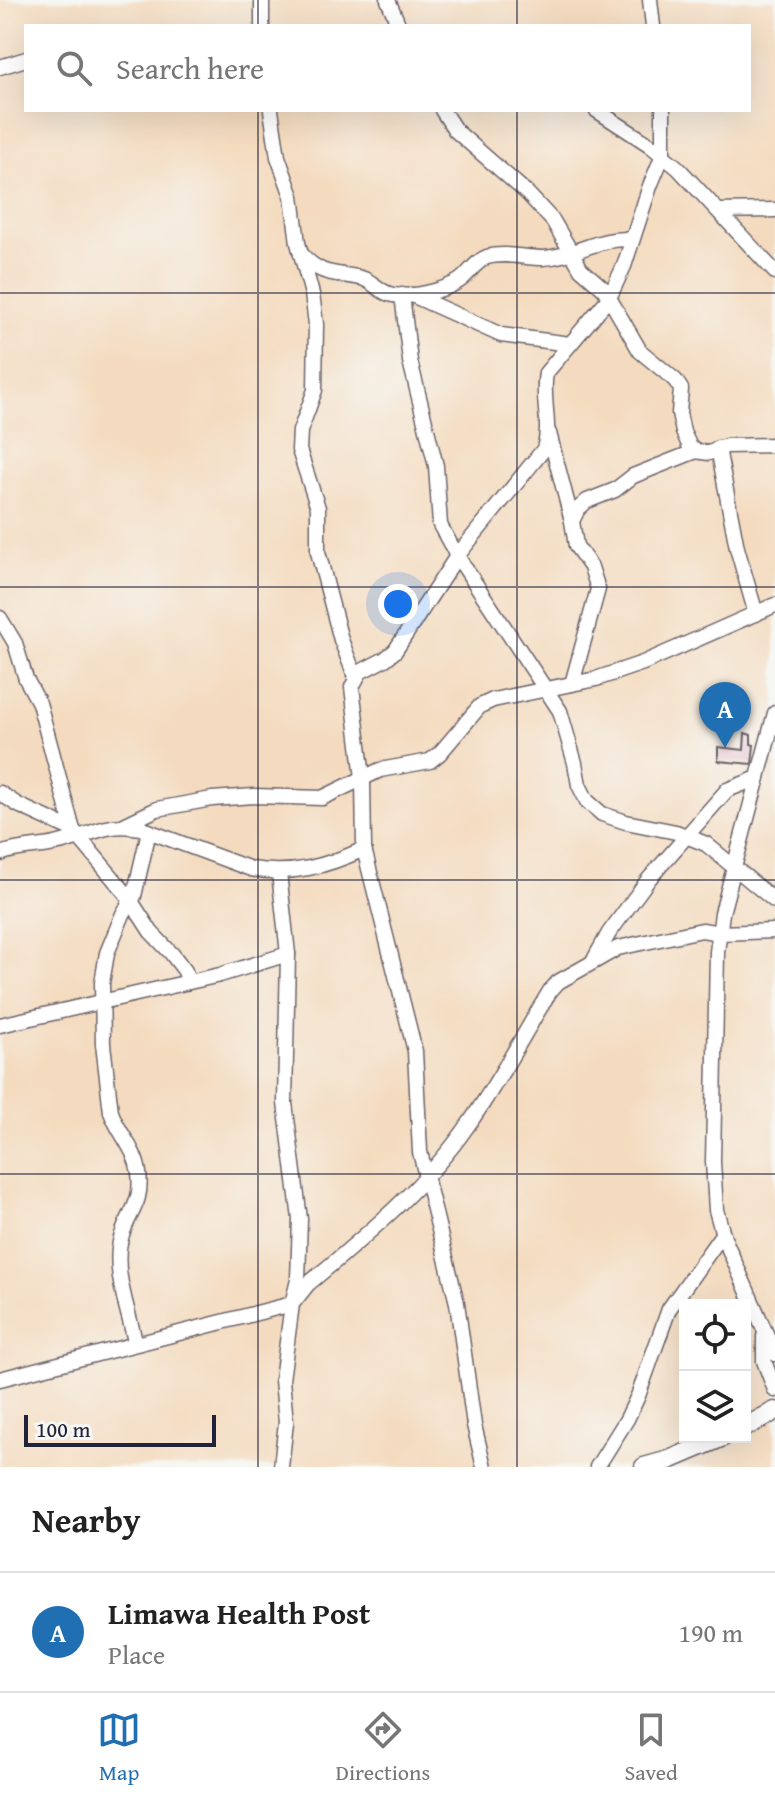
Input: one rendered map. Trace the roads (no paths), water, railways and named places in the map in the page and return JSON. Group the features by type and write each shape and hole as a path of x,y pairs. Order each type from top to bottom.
{"street":[{"path":"262,0 262,24"},
{"path":"388,0 398,24"},
{"path":"650,0 653,24"},
{"path":"0,67 24,60"},
{"path":"271,112 278,157 292,196 300,254 314,305 315,390 300,431 299,450 318,508 318,552 341,640 355,676 352,687 363,778 364,849 415,1051 420,1152 457,1303 474,1425 484,1467"},
{"path":"443,112 455,130 548,215 581,269 604,289 640,351 675,380 681,389 679,413 690,447 709,453 718,448 775,445"},
{"path":"599,112 663,155 775,272"},
{"path":"572,684 598,589 591,567 576,546 549,432 544,384 546,373 609,298 624,266 663,155 663,112"},
{"path":"719,211 775,210"},
{"path":"407,295 461,280 477,262 488,257 544,258 573,253 617,238 632,240"},
{"path":"300,254 312,267 324,273 370,280 382,292 407,295 501,335 570,344"},
{"path":"407,295 410,361 436,466 440,525 457,556 560,711 579,785 587,801 602,814 687,835 706,844 775,901"},
{"path":"355,676 395,651 457,556 544,449 549,432"},
{"path":"718,448 737,548 756,614"},
{"path":"572,521 578,509 594,497 615,490 633,476 696,451"},
{"path":"124,825 157,809 212,799 254,796 322,798 380,770 430,761 480,706 493,700 572,684 643,663 775,605"},
{"path":"0,618 15,643 26,679 39,703 76,834 185,971 188,982"},
{"path":"775,713 773,735 758,778 722,913 717,952 713,1162 716,1210 723,1233 775,1354"},
{"path":"591,965 609,933 648,880 727,790 758,778"},
{"path":"0,793 76,834"},
{"path":"0,854 106,826 124,825 149,831 251,869 279,873 320,866 364,849"},
{"path":"135,1342 120,1258 121,1238 135,1211 139,1194 139,1172 134,1154 111,1112 101,1003 107,953 131,901 149,831"},
{"path":"279,873 288,954 285,1103 300,1219 298,1280 282,1380 286,1422 281,1467"},
{"path":"702,930 722,913"},
{"path":"0,1388 7,1377 292,1304 308,1284 425,1178 466,1128 558,982 618,948 702,930 720,933 775,931"},
{"path":"0,1025 253,966 288,954"},
{"path":"597,1467 638,1396 669,1309 723,1233"},
{"path":"764,1332 764,1361 775,1390"},
{"path":"751,1424 775,1411"},
{"path":"644,1467 709,1443"}],"place":[{"name":"Limawa Health Post","path":"725,748"}]}
